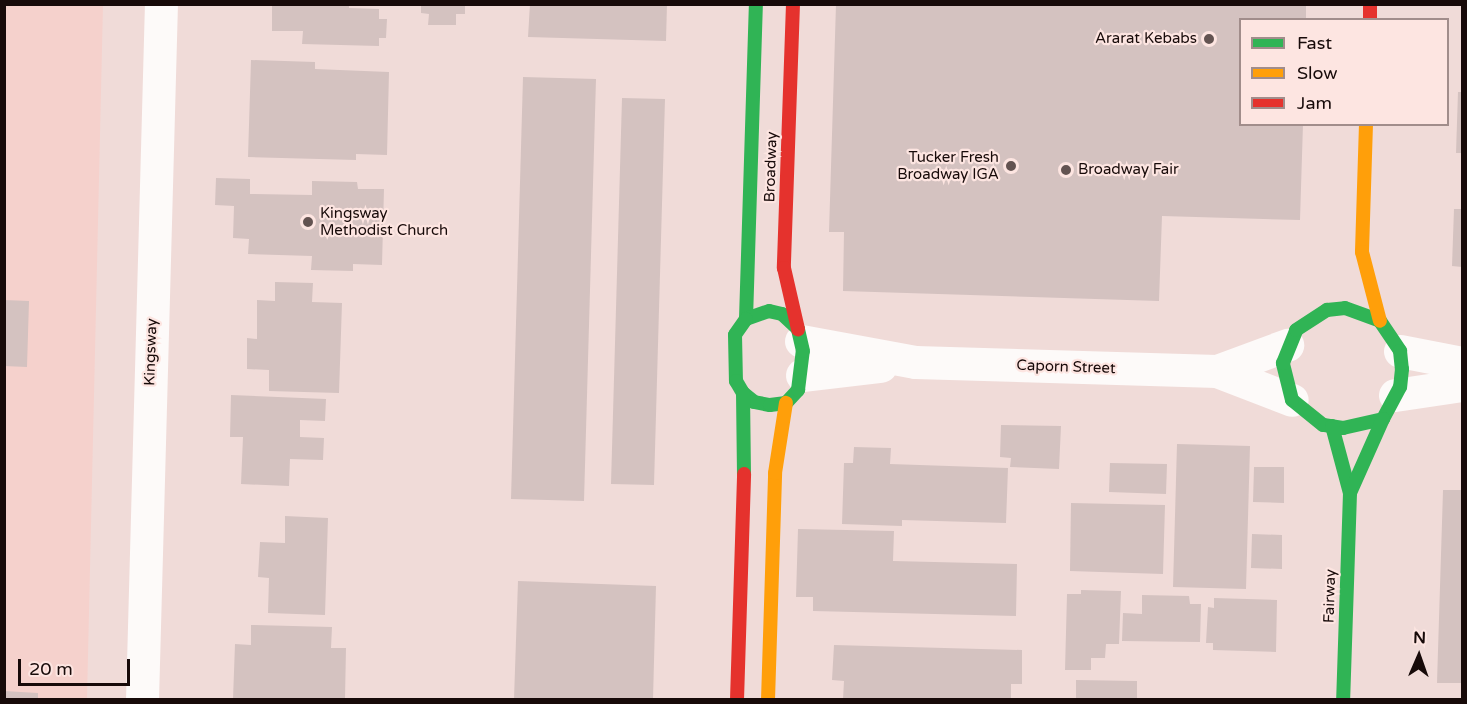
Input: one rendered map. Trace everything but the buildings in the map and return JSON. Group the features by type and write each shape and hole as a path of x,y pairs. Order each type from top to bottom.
{"main road":[{"name":"Broadway","path":"746,319 756,4"},
{"name":"Broadway","path":"793,4 784,268 800,335"},
{"path":"1366,126 1362,252 1380,321 1400,351 1402,369 1389,407 1343,428 1306,415 1292,400 1284,383 1282,363 1287,345 1296,330 1327,310 1345,308 1380,321"},
{"path":"1350,272 1362,252"},
{"path":"1327,310 1338,291"},
{"path":"737,699 743,393 732,357 735,335 746,319 760,313 776,312 790,319 800,335 802,375 798,390 786,403 776,473 768,699"},
{"path":"743,393 754,402 786,403"},
{"name":"Fairway","path":"1350,493 1389,407"},
{"name":"Fairway","path":"1332,426 1350,493 1343,699"}],"street":[{"name":"Kingsway","path":"142,699 160,4"},
{"name":"Caporn Street","path":"800,335 915,362"},
{"name":"Caporn Street","path":"1217,372 1287,345"},
{"path":"1400,351 1462,363"},
{"name":"Caporn Street","path":"802,375 915,362 1217,372 1292,400"},
{"path":"1389,407 1462,385"}],"shaded area":[{"path":"4,5 103,5 87,699 5,699"}],"traffic: fast":[{"path":"746,319 756,4"},
{"path":"1345,308 1380,321 1400,351 1402,369 1400,387 1383,419 1343,428 1323,425 1292,400 1283,363 1296,330 1327,310 1345,308"},
{"path":"743,393 754,402 770,405 786,403 798,390 803,351 798,329 782,314 769,311 746,319 735,335 736,381 743,393 744,474"},
{"path":"1350,493 1383,419"},
{"path":"1332,426 1350,493 1343,700"}],"traffic: slow":[{"path":"1366,126 1362,252 1380,321"},
{"path":"768,700 775,473 786,403"}],"traffic: jam":[{"path":"793,4 784,268 798,329"},
{"path":"1370,4 1370,18"},
{"path":"737,700 744,474"}],"place":[{"name":"Ararat Kebabs","path":"1209,39"},
{"name":"Tucker Fresh Broadway IGA","path":"1011,166"},
{"name":"Broadway Fair","path":"1066,170"},
{"name":"Kingsway Methodist Church","path":"308,222"}]}
